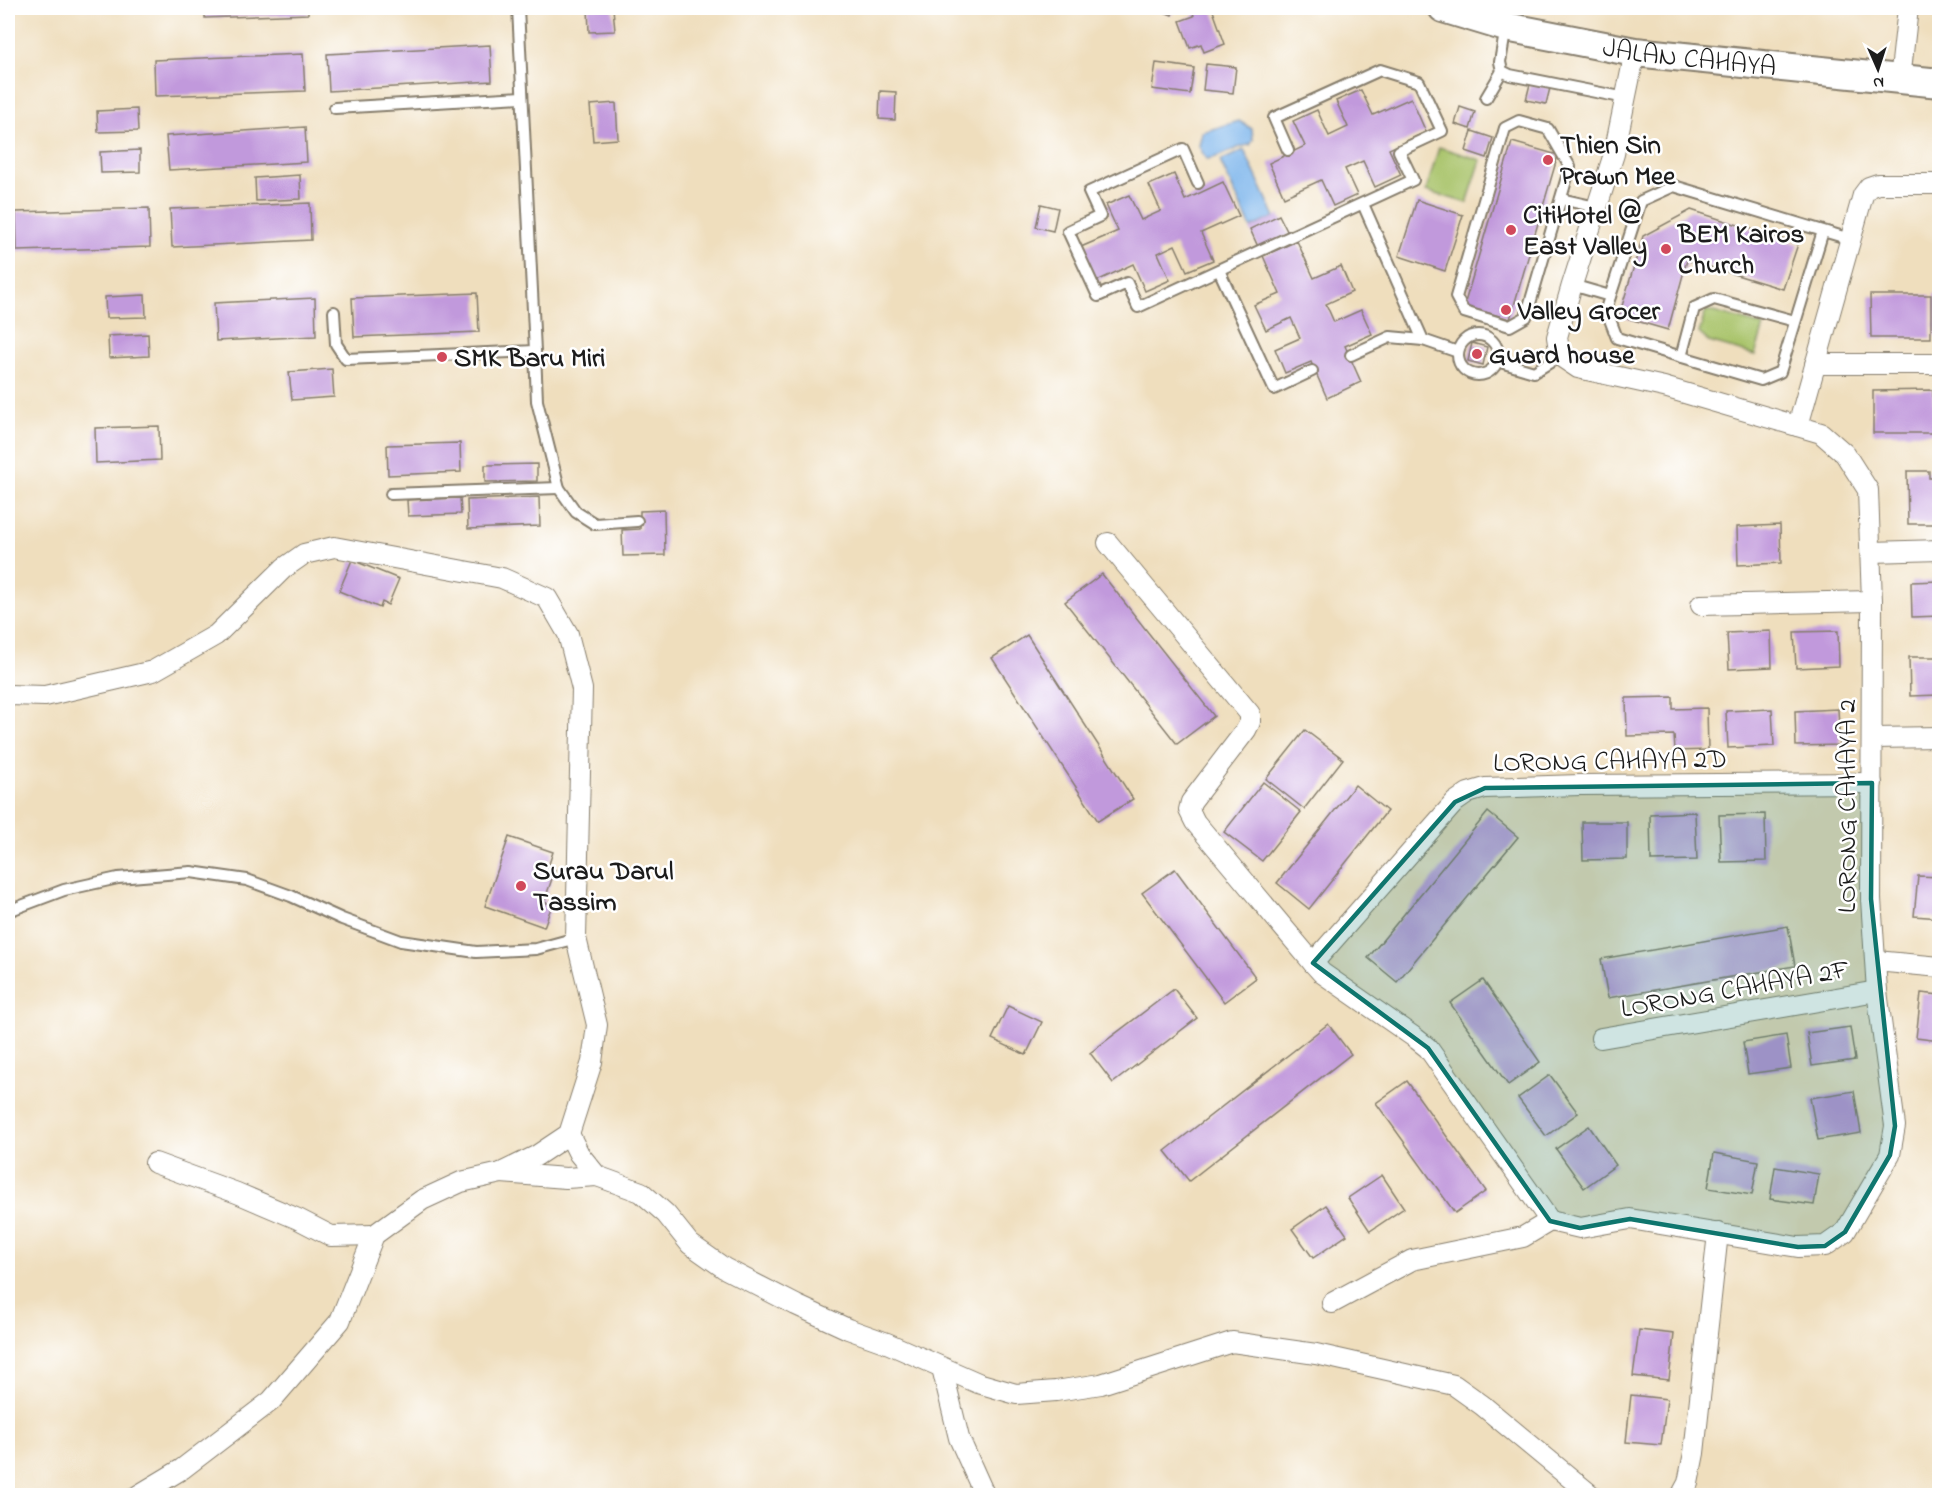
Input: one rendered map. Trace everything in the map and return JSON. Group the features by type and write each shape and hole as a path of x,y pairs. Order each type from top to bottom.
{"street":[{"name":"JALAN CAHAYA","path":"1443,8 1506,27 1635,52 1940,83"},
{"path":"1900,80 1908,8"},
{"path":"1560,356 1557,337 1614,154 1635,52"},
{"path":"1798,426 1863,195 1869,187 1878,184 1940,184"},
{"name":"LORONG CAHAYA 2","path":"1550,1221 1580,1228 1630,1219 1798,1247 1825,1246 1845,1232 1890,1155 1894,1126 1877,991 1871,899 1872,552 1868,490 1845,454 1821,433 1664,387 1578,368 1560,356"},
{"path":"1815,364 1940,364"},
{"path":"1108,543 1250,714 1250,722 1246,730 1191,802 1189,810 1195,822 1322,973 1428,1048 1550,1221 1523,1237 1412,1260 1332,1303"},
{"path":"8,695 45,696 153,671 216,635 284,568 304,554 334,547 502,578 547,598 568,634 582,689 576,938 597,1025 592,1062 569,1134 537,1156 501,1173 461,1182 422,1200 374,1235 340,1321 271,1401 182,1469 137,1496"},
{"path":"1872,552 1940,550"},
{"path":"1701,605 1872,601"},
{"path":"1873,738 1940,737"},
{"name":"LORONG CAHAYA 2D","path":"1312,963 1455,802 1468,793 1485,788 1580,785 1872,783"},
{"path":"1876,961 1940,967"},
{"name":"LORONG CAHAYA 2F","path":"1601,1038 1877,991"},
{"path":"569,1134 579,1154 597,1176"},
{"path":"154,1163 237,1193 331,1236 374,1235"},
{"path":"501,1173 566,1178 597,1176 641,1192 666,1214 690,1244 724,1268 796,1305 978,1383 1016,1394 1101,1384 1232,1342 1316,1354 1454,1385 1482,1405 1592,1496"},
{"path":"1681,1496 1688,1483 1694,1453 1718,1233"},
{"path":"942,1368 959,1438 985,1496"}],"lane":[{"path":"518,8 537,401 559,488 576,512 595,525 637,521"},
{"path":"1486,98 1502,71 1500,62 1506,27"},
{"path":"1198,183 1183,149 1089,192 1100,216 1068,231 1098,296 1127,283 1138,307 1363,204 1413,180 1399,151 1442,131 1419,82 1380,70 1274,118 1288,150"},
{"path":"1502,71 1510,75 1626,98"},
{"path":"335,108 522,97"},
{"path":"1519,121 1548,129 1570,167 1561,199 1526,317 1509,326 1464,312 1456,297 1505,128 1519,121"},
{"path":"1822,231 1779,372 1761,380 1617,338 1606,309 1641,201 1674,186 1850,239"},
{"path":"1561,199 1596,207"},
{"path":"1363,204 1423,340"},
{"path":"1219,270 1274,389 1312,371"},
{"path":"1572,285 1610,296"},
{"path":"1681,357 1694,308 1714,299 1795,321"},
{"path":"334,312 336,344 346,359 535,351"},
{"path":"1483,336 1494,342 1498,354 1497,361 1490,371 1484,374 1471,373 1461,365 1458,352 1465,340 1470,337 1483,336"},
{"path":"1351,355 1390,337 1423,340 1458,352"},
{"path":"1497,361 1534,372 1560,356"},
{"path":"391,494 559,488"},
{"path":"8,912 64,890 118,878 191,872 247,880 401,941 476,952 536,949 576,938"}],"highlighted area":[{"path":"1872,783 1871,899 1895,1126 1890,1155 1845,1232 1825,1246 1798,1247 1630,1219 1580,1228 1550,1221 1428,1048 1313,963 1455,802 1485,788"}],"green space":[{"path":"1439,147 1481,160 1467,203 1426,191"},
{"path":"1706,310 1764,326 1755,355 1709,342 1699,333"}],"water":[{"path":"1239,121 1252,129 1253,140 1250,145 1206,159 1199,146 1202,132"},
{"path":"1244,150 1275,217 1251,228 1220,161"}],"building":[{"path":"205,8 308,8 308,14 205,18"},
{"path":"588,8 613,8 615,31 589,32"},
{"path":"1154,8 1175,8 1172,15"},
{"path":"1212,8 1225,44 1204,52 1201,44 1190,48 1180,21 1194,16 1193,12"},
{"path":"490,45 492,81 329,91 327,54"},
{"path":"303,54 305,91 155,96 154,60"},
{"path":"1156,63 1194,68 1190,94 1152,89"},
{"path":"1206,64 1236,67 1233,93 1203,90"},
{"path":"1530,84 1550,88 1546,104 1526,100"},
{"path":"1361,90 1373,115 1411,98 1426,132 1389,149 1401,175 1375,187 1363,161 1345,169 1357,195 1333,206 1321,180 1284,197 1269,163 1305,146 1293,121 1317,110 1329,136 1348,127 1336,101"},
{"path":"880,91 896,92 895,120 879,119"},
{"path":"616,103 618,139 593,141 590,105"},
{"path":"1460,107 1475,112 1470,129 1455,124"},
{"path":"137,109 138,131 98,132 97,111"},
{"path":"305,127 307,162 169,170 166,136"},
{"path":"1472,131 1493,138 1487,158 1466,151"},
{"name":"CitiHotel @ East Valley","path":"1512,142 1558,155 1510,319 1464,306"},
{"path":"140,150 140,172 101,173 100,152"},
{"path":"1174,174 1185,200 1223,182 1239,216 1201,233 1213,260 1187,271 1175,245 1158,253 1170,280 1145,291 1133,264 1097,281 1081,247 1118,231 1106,205 1129,195 1141,220 1161,211 1149,185"},
{"path":"300,175 301,199 256,201 255,178"},
{"path":"1417,200 1463,215 1445,271 1399,256"},
{"path":"310,203 311,240 172,247 170,209"},
{"path":"1041,204 1058,208 1053,231 1036,227"},
{"path":"149,208 150,247 17,251 16,212"},
{"path":"1691,210 1798,244 1783,289 1687,260 1668,330 1619,316 1643,236"},
{"path":"1279,215 1289,235 1259,249 1250,229"},
{"path":"1297,241 1314,278 1341,266 1352,292 1326,304 1334,322 1361,310 1372,334 1345,346 1361,382 1327,398 1311,362 1285,373 1275,349 1300,338 1291,318 1266,330 1254,305 1280,294 1263,256"},
{"path":"477,293 479,332 354,337 352,298"},
{"path":"1934,294 1940,294 1940,337 1935,337"},
{"path":"145,295 146,317 106,318 105,297"},
{"path":"1870,295 1931,295 1931,338 1871,338"},
{"path":"315,298 316,336 216,341 214,303"},
{"path":"148,334 149,356 109,358 108,336"},
{"name":"Guard house","path":"1472,343 1487,347 1483,365 1468,361"},
{"path":"332,369 334,397 292,400 289,372"},
{"path":"1933,390 1934,433 1873,433 1873,391"},
{"path":"1936,390 1940,390 1940,433 1937,433"},
{"path":"159,426 160,460 96,463 95,428"},
{"path":"460,443 461,472 388,475 387,445"},
{"path":"537,464 537,481 485,482 485,465"},
{"path":"1907,471 1929,471 1929,478 1936,478 1936,487 1940,487 1940,524 1908,524"},
{"path":"539,497 540,526 468,529 467,500"},
{"path":"460,498 461,514 408,516 407,500"},
{"path":"664,510 665,555 623,556 622,530 640,529 640,511"},
{"path":"1780,525 1781,563 1738,565 1737,527"},
{"path":"352,560 399,579 388,605 382,602 380,608 339,591"},
{"path":"1102,574 1214,716 1177,744 1065,602"},
{"path":"1940,581 1940,616 1912,617 1911,582"},
{"path":"1771,631 1772,667 1729,669 1727,633"},
{"path":"1838,631 1839,666 1796,668 1794,632"},
{"path":"1027,635 1133,799 1098,821 992,658"},
{"path":"1909,657 1940,657 1940,695 1910,696"},
{"path":"1673,697 1673,709 1707,708 1708,750 1675,751 1674,735 1627,736 1626,698"},
{"path":"1772,709 1774,746 1728,748 1726,711"},
{"path":"1838,709 1840,745 1796,746 1795,711"},
{"path":"1305,730 1343,759 1304,809 1266,779"},
{"path":"1263,782 1301,812 1262,861 1224,832"},
{"path":"1355,785 1387,811 1309,909 1277,883"},
{"path":"1488,812 1518,837 1397,982 1368,958"},
{"path":"1695,812 1697,860 1651,861 1650,814"},
{"path":"1765,814 1766,861 1721,862 1719,815"},
{"path":"1582,822 1627,822 1627,859 1583,860"},
{"name":"Surau Darul Tassim","path":"509,837 553,852 548,867 555,870 544,902 552,905 544,927 485,906"},
{"path":"1175,869 1256,978 1224,1002 1142,893"},
{"path":"1918,876 1940,877 1940,918 1914,916"},
{"path":"1788,926 1795,966 1608,998 1601,959"},
{"path":"1483,980 1540,1062 1508,1085 1450,1003"},
{"path":"1174,989 1197,1018 1113,1083 1090,1053"},
{"path":"1921,993 1940,995 1940,1041 1916,1038"},
{"path":"1008,1006 1042,1022 1026,1055 992,1039"},
{"path":"1328,1024 1351,1054 1189,1181 1165,1151"},
{"path":"1850,1027 1855,1060 1812,1066 1807,1033"},
{"path":"1786,1035 1791,1068 1748,1074 1743,1042"},
{"path":"1550,1075 1578,1113 1546,1136 1518,1098"},
{"path":"1407,1081 1486,1191 1455,1213 1376,1103"},
{"path":"1854,1091 1861,1133 1818,1140 1810,1098"},
{"path":"1589,1126 1616,1165 1584,1188 1556,1149"},
{"path":"1714,1153 1758,1161 1752,1195 1708,1188"},
{"path":"1775,1167 1819,1174 1814,1205 1770,1199"},
{"path":"1382,1175 1404,1208 1370,1231 1348,1198"},
{"path":"1326,1205 1347,1235 1313,1258 1292,1229"},
{"path":"1639,1330 1674,1334 1669,1380 1633,1376"},
{"path":"1631,1395 1667,1399 1661,1445 1626,1442"}],"place":[{"name":"Thien Sin Prawn Mee","path":"1548,160"},
{"name":"CitiHotel @ East Valley","path":"1511,230"},
{"name":"BEM Kairos Church","path":"1666,249"},
{"name":"Valley Grocer","path":"1506,310"},
{"name":"Guard house","path":"1477,354"},
{"name":"SMK Baru Miri","path":"442,357"},
{"name":"Surau Darul Tassim","path":"521,886"}]}
